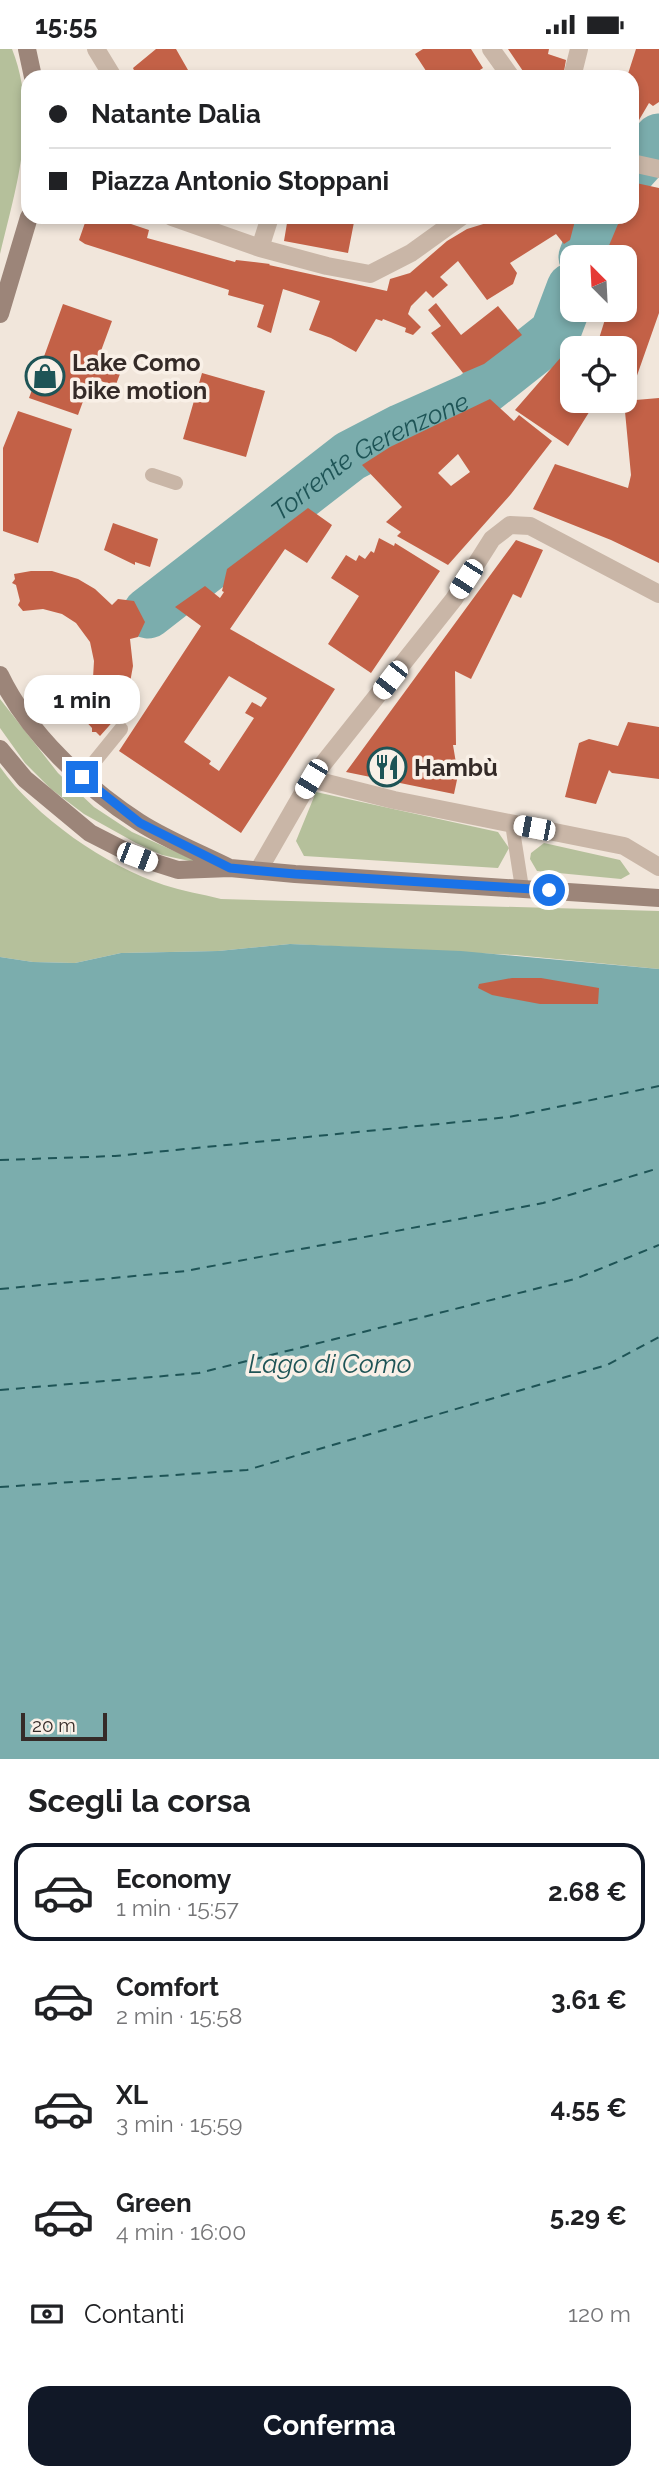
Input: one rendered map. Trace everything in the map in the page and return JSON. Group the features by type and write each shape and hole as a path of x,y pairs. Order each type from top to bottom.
{"main road":[{"path":"27,49 32,70"},
{"path":"0,314 27,224"},
{"path":"0,675 35,729 82,777 140,823 230,868"},
{"path":"0,749 25,779 90,833 152,863 178,870 230,868 659,898"}],"street":[{"path":"96,49 109,70"},
{"path":"491,49 505,70"},
{"path":"574,70 579,49"},
{"path":"639,165 659,169"},
{"path":"193,224 260,248 327,266 370,274 411,253 448,224"},
{"path":"260,248 268,224"},
{"path":"258,871 311,779 454,599 492,539 510,525 530,526 659,594"},
{"path":"311,779 394,800 624,846 659,867"}],"lane":[{"path":"152,475 176,483"},
{"path":"82,777 121,729"},
{"path":"512,824 522,888"}],"green space":[{"path":"0,49 12,49 21,81 21,158 0,254"},
{"path":"0,699 58,773 94,807 132,832 203,864 162,855 136,843 84,814 51,789 25,763 0,728"},
{"path":"0,767 32,804 73,838 119,866 171,887 221,899 659,911 659,969 515,955 290,944 218,951 121,953 75,963 33,962 0,957"},
{"path":"316,792 498,832 509,848 498,868 304,856 296,841"},
{"path":"544,843 620,860 630,874 621,879 537,871 530,859 531,853"}],"water":[{"name":"Lago di Como","path":"290,944 461,951 659,969 659,1759 0,1759 0,957 33,962 75,963 121,953 218,951"}],"building":[{"path":"156,49 176,49 188,70 134,70"},
{"path":"423,49 471,49 483,68 425,70 415,54"},
{"path":"508,49 549,49 548,54 566,60 564,70 522,70"},
{"path":"636,49 659,49 659,102 653,106 649,103 639,120 639,70 629,70"},
{"path":"639,184 659,188 659,313 637,375 637,336 600,336 604,322 637,322 637,245 609,245 618,224 639,224"},
{"path":"85,224 131,224 149,230 147,238 235,262 270,264 387,291 390,279 410,273 447,241 467,229 483,224 574,224 570,240 564,244 556,234 510,263 517,273 513,284 487,300 458,261 440,277 448,285 433,298 426,291 411,306 408,314 421,327 413,335 405,332 406,328 376,319 356,352 309,330 320,301 283,289 271,333 257,327 264,305 228,295 229,290 79,240"},
{"path":"287,224 354,224 348,253 284,241"},
{"path":"436,303 461,335 498,306 522,335 484,364 463,373 431,333 441,326 428,310"},
{"path":"63,304 112,321 98,359 123,366 115,387 92,377 78,415 29,398"},
{"path":"560,358 560,413 589,413 568,446 515,410"},
{"path":"202,373 265,391 246,457 183,439"},
{"path":"659,398 659,563 611,540 533,509 555,464 628,488 631,475 625,413 637,413 637,400"},
{"path":"490,399 514,421 519,415 552,441 511,494 448,565 397,536 401,532 386,522 402,507 362,465 390,447","holes":["458,454 470,472 451,486 438,473"]},
{"path":"18,411 72,429 38,543 3,531 3,448"},
{"path":"308,508 332,525 307,563 285,549 230,629 335,689 241,833 119,751 201,626 175,607 205,586 220,598 224,592 222,591 227,569","holes":["229,676 267,698 261,707 252,702 245,713 254,718 219,771 209,764 211,761 184,742"]},
{"path":"113,523 158,539 150,567 135,562 135,565 104,550"},
{"path":"379,538 394,546 395,543 440,571 371,673 328,644 359,596 331,578 346,555 356,561 359,555 365,559 371,551 374,553"},
{"path":"516,540 543,550 521,598 513,594 471,679 455,671 456,745 453,745 458,775 454,794 346,772"},
{"path":"52,571 78,579 95,589 112,605 118,599 134,601 145,622 138,637 130,639 133,666 127,699 117,717 100,736 92,732 92,728 77,715 74,708 87,692 93,678 94,661 90,642 76,623 62,614 43,609 23,611 18,605 20,601 16,585 12,583 14,574"},
{"path":"628,722 659,727 659,779 612,773 609,770 596,804 565,797 579,743 589,739 618,746"},
{"path":"512,978 541,978 599,988 598,1004 540,1004 492,995 478,988 479,984"}],"waterway":[{"name":"Torrente Gerenzone","path":"639,161 659,139"},
{"name":"Torrente Gerenzone","path":"588,245 596,224"},
{"name":"Torrente Gerenzone","path":"148,613 350,456 474,397 555,333 560,320"}],"ferry route":[{"path":"0,1160 115,1156 509,1117 659,1086"},
{"path":"0,1289 186,1271 543,1203 659,1168"},
{"path":"0,1390 199,1373 575,1279 659,1245"},
{"path":"0,1487 247,1470 607,1365 659,1337"}],"place":[{"name":"Lake Como bike motion","path":"45,376"},
{"name":"Hambù","path":"387,767"}],"route":[{"path":"82,777 140,823 230,868 549,890"}]}
